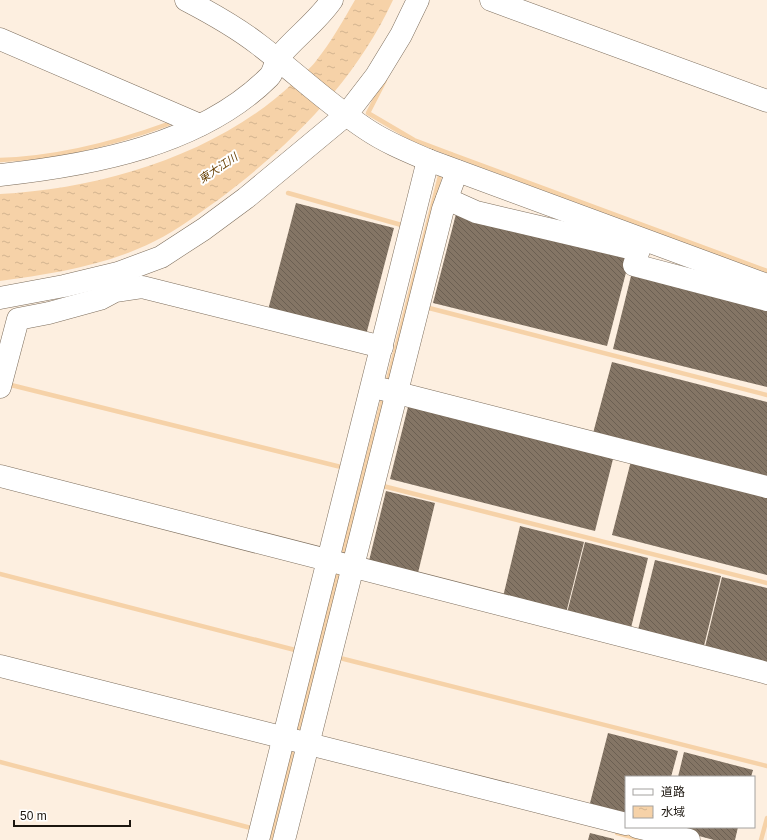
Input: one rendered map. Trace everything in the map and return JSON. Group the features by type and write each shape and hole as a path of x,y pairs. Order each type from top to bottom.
{"street":[{"path":"186,0 215,15 285,65 344,114 394,146 641,245 767,285"},
{"path":"0,176 51,170 99,160 156,143 200,125 245,99 285,65 332,0"},
{"path":"8,310 161,256 204,229 246,198 344,114 376,76 401,35 418,0"},
{"path":"491,0 767,101"},
{"path":"0,39 200,125"},
{"path":"385,390 382,347 428,160"},
{"path":"258,840 296,741 385,390 457,170"},
{"path":"447,199 476,212 641,245"},
{"path":"641,245 634,265 767,300"},
{"path":"8,310 49,313 100,299 115,291 142,287 382,347"},
{"path":"0,387 8,310"},
{"path":"385,390 767,487"},
{"path":"0,476 767,673"},
{"path":"0,666 625,824"},
{"path":"284,840 296,741"},
{"path":"642,828 689,840"}],"water":[{"name":"東大江川","path":"355,0 393,0 360,58 340,85 295,135 244,180 179,227 163,237 137,249 99,262 60,272 0,281 0,194 39,191 78,185 118,175 157,163 195,148 231,129 264,107 311,67 332,39"}],"building":[{"path":"296,203 394,228 366,335 268,310"},
{"path":"456,214 630,257 607,346 433,303"},
{"path":"632,272 767,306 767,387 613,349"},
{"path":"612,362 767,402 767,482 592,437"},
{"path":"409,403 614,455 595,531 390,479"},
{"path":"631,461 767,495 767,575 612,535"},
{"path":"386,491 435,503 417,577 368,565"},
{"path":"520,526 584,542 565,617 502,601"},
{"path":"585,542 648,558 630,632 566,617"},
{"path":"655,560 721,576 703,650 637,634"},
{"path":"722,577 767,588 767,666 704,651"},
{"path":"608,733 678,751 671,776 625,776 625,817 589,807"},
{"path":"684,752 753,770 751,776 678,776"},
{"path":"669,828 738,828 735,840 714,840"},
{"path":"590,833 614,839 614,840 588,840"}],"waterway":[{"path":"385,80 368,113 414,140 451,154"},
{"path":"0,160 22,159 85,149 127,138 168,124"},
{"path":"449,159 451,154 767,271"},
{"path":"387,384 440,176"},
{"path":"288,193 405,226"},
{"path":"425,307 767,395"},
{"path":"7,384 341,467"},
{"path":"342,558 384,395"},
{"path":"379,485 767,583"},
{"path":"297,735 339,569"},
{"path":"0,574 295,650"},
{"path":"336,657 767,766"},
{"path":"270,840 294,746"},
{"path":"0,762 251,828"},
{"path":"761,840 767,818"},
{"path":"617,833 639,839"}]}
